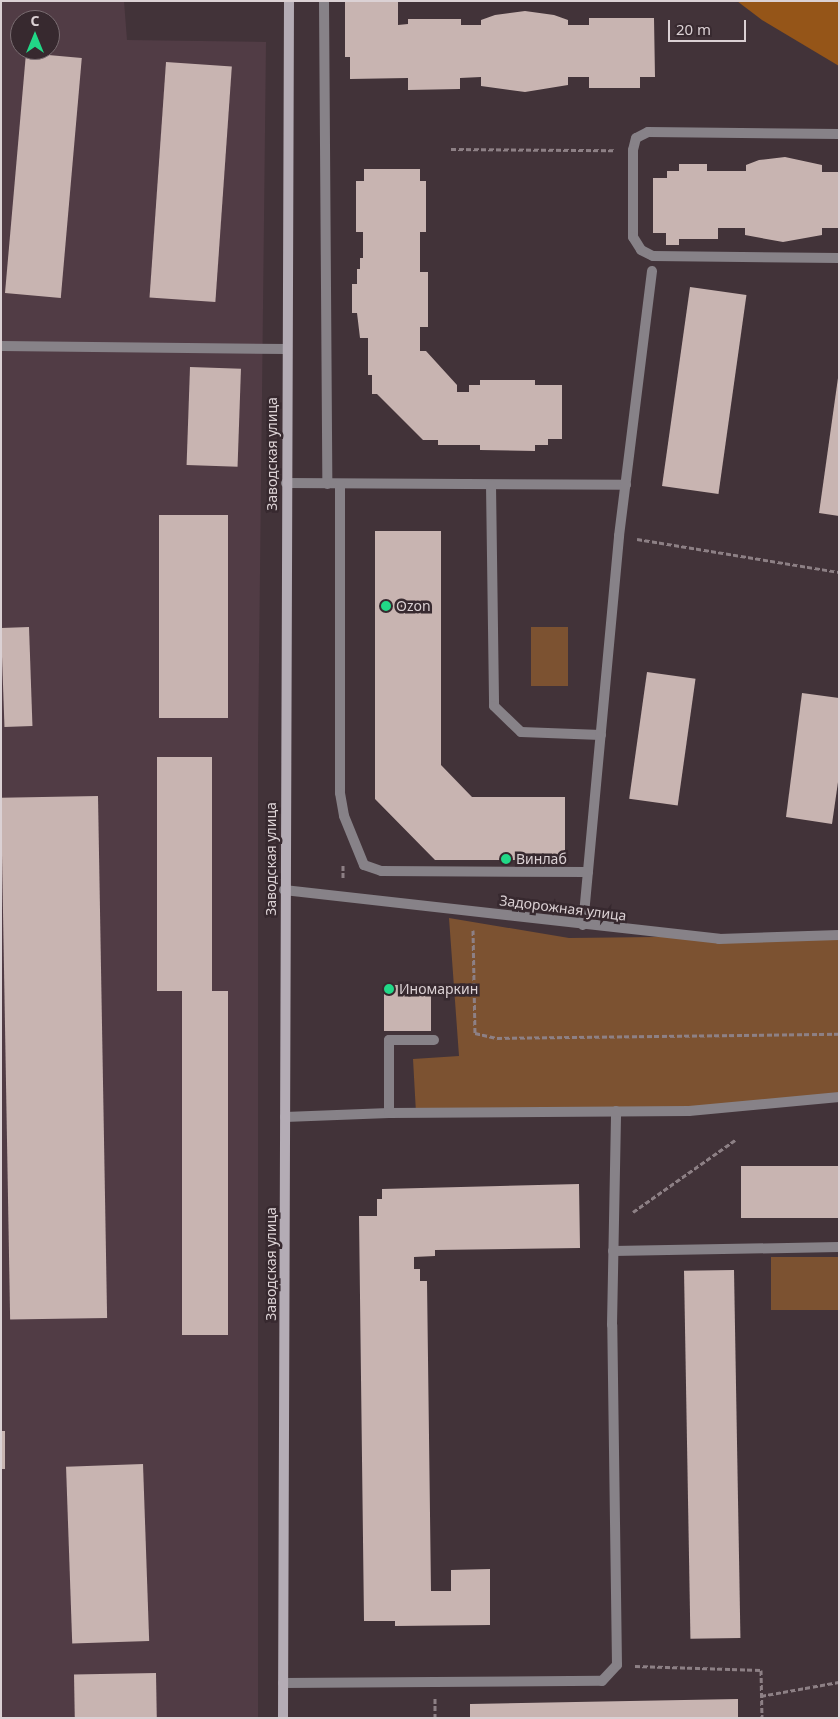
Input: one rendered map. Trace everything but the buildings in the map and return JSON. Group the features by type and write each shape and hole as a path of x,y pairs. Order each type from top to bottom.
{"street":[{"name":"Заводская улица","path":"283,1718 284,890 289,1"},
{"path":"324,1 327,484"},
{"path":"839,134 648,132 636,138 633,150 633,237 641,250 653,256 839,258"},
{"path":"583,925 619,536 652,271"},
{"path":"1,346 287,349"},
{"path":"286,483 626,485"},
{"path":"340,484 340,793 344,816 364,864 381,872 588,872"},
{"path":"491,484 494,706 521,732 601,735"},
{"name":"Задорожная улица","path":"284,890 719,939 839,935"},
{"path":"389,1113 389,1040 434,1040"},
{"path":"285,1117 389,1113 689,1111 839,1097"},
{"path":"283,1683 602,1680 617,1665 613,1252 616,1111"},
{"path":"613,1252 839,1247"}],"path":[{"path":"451,149 633,150"},
{"path":"619,536 839,572"},
{"path":"473,912 475,1033 497,1038 839,1034"},
{"path":"614,1226 734,1140"},
{"path":"617,1665 761,1670 762,1718"},
{"path":"761,1696 777,1690 839,1682"}],"shaded area":[{"path":"1,1 124,1 127,40 266,42 258,749 258,1718 1,1718"},
{"path":"737,1 839,1 839,66 762,20"},
{"path":"531,627 568,627 568,686 531,686"},
{"path":"449,918 569,938 839,935 839,1097 689,1111 416,1113 413,1059 459,1056"},
{"path":"771,1257 839,1257 839,1310 771,1310"}],"place":[{"name":"Ozon","path":"386,606"},
{"name":"Винлаб","path":"506,859"},
{"name":"Иномаркин","path":"389,989"}]}
